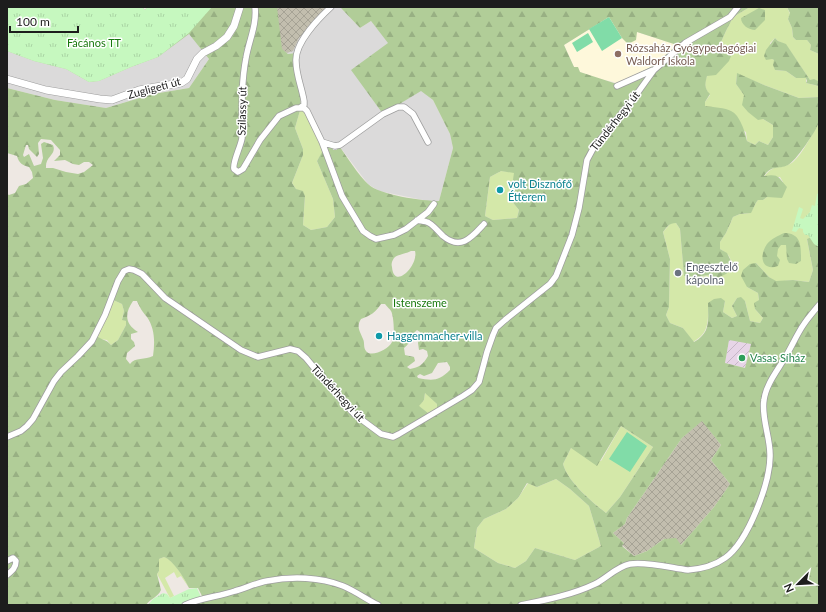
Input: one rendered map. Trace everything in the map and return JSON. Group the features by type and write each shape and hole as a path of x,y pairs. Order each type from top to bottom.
{"street":[{"name":"Zugligeti út","path":"7,79 46,90 100,100 112,100 144,89 181,83 187,79 197,59 203,53 216,46 227,37 234,26 240,7"},
{"name":"Szilassy út","path":"256,7 255,26 246,56 242,138 233,167 236,171 240,172 244,169 260,140 279,116 290,110 301,108"},
{"path":"331,7 300,43 296,60 304,101 304,105 301,108 305,108 307,111 322,142 342,196 363,231 376,239 394,235 406,229 428,212 434,204"},
{"path":"617,86 654,70 685,43 730,17 738,7"},
{"name":"Tündérhegyi út","path":"7,437 21,431 30,422 54,381 92,341 105,315 118,280 124,271 129,269 142,274 164,298 248,354 258,357 290,349 298,351 306,358 354,414 381,434 393,437 399,434 472,390 479,382 487,352 496,328 550,284 556,276 572,235 579,208 587,160 594,147 631,102 654,70"},
{"path":"322,142 335,146 340,145 383,114 398,106 404,107 413,114 428,142"},
{"path":"417,220 428,222 446,238 456,243 465,242 484,224"},
{"path":"522,605 579,591 597,583 617,569 626,565 637,564 694,570 726,558 732,552 743,536 754,514 763,493 769,472 770,447 763,407 766,391 803,325 819,305"},
{"path":"7,561 13,558 16,561 16,565 7,575"},
{"path":"185,605 202,598 227,594 266,581 287,578 303,578 341,586 378,605"}],"shaded area":[{"path":"277,7 340,7 360,28 371,21 389,43 352,70 398,105 421,90 433,100 450,134 453,148 439,201 428,201 379,191 368,184 340,147 338,150 333,150 326,145 301,107 296,53 288,54 282,49"},
{"path":"277,7 326,7 299,38 293,51 287,53 280,49 276,13"},
{"name":"Rózsaház Gyógypedagógiai Waldorf Iskola","path":"609,17 637,32 677,45 653,66 617,84 580,72 574,67 564,45"},
{"path":"189,33 209,59 189,88 153,94 106,108 55,100 7,88 7,51 34,61 66,69 89,82 99,81 158,57"},
{"path":"729,339 751,344 745,368 725,363"},
{"path":"702,420 721,445 711,460 730,484 714,507 681,545 674,539 664,539 647,551 634,556 622,545 624,543 613,533 625,524 627,518 682,438"}],"green space":[{"name":"Istenszeme","path":"7,7 142,7 145,10 147,7 277,7 282,49 288,54 296,53 301,107 295,128 303,149 303,155 292,183 296,189 303,191 305,196 303,225 311,230 327,227 335,217 333,199 317,161 326,145 333,147 333,150 337,150 337,147 340,147 361,176 374,188 402,197 439,201 453,148 450,134 433,100 421,91 383,114 351,70 388,43 371,21 360,28 340,7 750,7 733,17 726,31 717,51 731,56 729,61 716,75 707,76 706,86 710,94 705,102 705,106 722,108 731,111 737,116 747,141 755,145 759,141 768,145 773,137 773,125 763,119 758,120 742,105 744,95 736,84 737,73 799,98 819,97 819,122 814,132 791,163 772,169 764,176 773,175 779,178 787,187 782,198 767,197 763,200 758,200 751,213 740,214 733,217 720,242 720,249 727,253 731,261 737,263 726,274 715,279 708,275 692,278 684,276 680,229 676,223 666,228 663,232 670,259 669,307 666,315 670,323 683,328 694,342 706,330 708,320 708,303 714,299 721,298 725,301 723,312 732,318 737,316 732,306 737,298 741,297 745,301 750,321 760,323 763,318 755,309 754,303 759,300 758,293 747,287 741,276 743,270 750,264 756,263 769,277 776,281 793,280 809,282 813,270 807,239 813,236 819,237 819,605 192,605 204,600 198,588 189,588 175,566 164,557 159,559 159,571 157,574 161,590 146,605 7,605 7,194 9,195 15,193 19,186 26,184 33,178 29,167 21,163 17,156 7,153 7,88 55,100 106,108 153,94 189,88 209,59 189,34 158,57 99,81 89,82 66,69 34,61 7,51","holes":["609,17 622,38 628,44 636,40 637,32 677,45 653,66 617,84 580,72 578,67 574,67 564,45","41,139 51,140 60,150 60,155 54,161 65,160 79,165 84,162 89,162 93,165 84,172 78,174 53,168 46,168 47,161 54,148 53,145 44,142 41,144 43,158 41,164 34,166 29,154 24,157 23,155 26,145 28,145 29,149 37,157 39,154 38,143","501,171 514,173 510,199 519,210 517,218 493,220 485,216 490,177","415,251 415,257 410,269 406,273 397,277 394,274 392,261 400,255","111,299 122,304 124,311 122,320 126,321 126,325 118,340 111,345 95,335","133,301 137,301 152,326 154,341 153,356 137,359 130,364 126,359 127,353 135,346 131,339 131,334 138,332 130,325 127,314","381,304 385,304 391,310 394,336 390,345 380,352 372,354 365,350 364,340 359,329 359,324 361,319 375,311","417,330 420,332 418,343 419,350 423,349 427,351 428,356 420,365 410,369 407,367 415,361 414,357 405,355 404,348","729,340 751,344 745,368 725,363","447,362 450,367 450,370 446,374 436,379 423,379 418,378 417,376 420,374 424,376 432,373 438,363","425,393 437,404 437,409 428,413 419,406 424,400","702,421 721,445 711,460 730,484 714,507 681,545 676,538 664,539 647,551 634,556 622,546 624,543 613,533 625,524 627,518 682,438","621,426 653,447 620,497 606,513 575,485 563,464 571,448 597,466","556,479 589,506 601,546 575,560 535,548 526,561 515,568 498,563 474,548 477,528 484,519 506,509 518,498 527,483 537,487"]},
{"name":"Fácános TT","path":"7,7 142,7 145,10 147,7 212,7 189,33 158,57 99,81 89,82 66,69 34,61 7,51"},
{"path":"750,7 787,7 790,14 788,19 792,28 793,37 796,40 807,40 811,45 810,50 819,54 819,83 817,81 810,80 786,45 775,38 770,43 775,70 786,71 796,78 806,78 806,83 819,86 819,97 799,98 737,74 736,84 763,119 773,125 773,137 768,145 759,141 755,145 747,141 746,132 705,106 705,102 710,95 706,89 706,78 726,54 717,51 726,31 733,17"},
{"path":"787,7 819,7 819,54 810,50 811,45 807,40 796,40 793,37 792,28 788,19 790,13"},
{"path":"759,8 765,10 765,20 755,30 748,28 742,23 741,18"},
{"path":"609,17 622,38 602,51 589,29"},
{"path":"588,33 593,42 577,52 572,43"},
{"path":"775,38 786,44 810,80 814,79 818,81 819,86 806,83 806,78 796,78 786,71 775,70 773,65 774,60 766,60 764,56 766,50"},
{"path":"301,107 308,114 324,150 317,161 333,199 335,217 327,227 311,230 303,225 305,196 296,189 292,183 303,155 303,149 295,128"},
{"path":"819,123 819,237 807,239 813,270 809,282 793,280 776,282 756,263 747,287 758,293 759,300 755,309 763,318 760,323 750,321 745,301 737,298 732,306 737,316 732,318 723,312 725,301 708,303 707,326 703,334 693,342 683,328 670,323 666,315 669,307 670,259 663,232 671,223 676,223 680,229 684,276 697,278 703,277 731,261 728,255 720,249 720,242 733,217 740,214 750,213 758,200 763,200 767,197 776,197 783,182 780,177 764,177 771,169 786,166 793,162 804,148"},
{"path":"501,171 515,172 510,199 519,210 517,218 493,220 485,216 490,177"},
{"path":"819,193 819,247 814,244 808,235 805,235 803,229 799,228 796,232 792,231 799,207 803,209 800,218 803,219 810,212 812,205 815,206 817,194"},
{"path":"784,233 794,235 797,238 801,251 801,261 796,264 789,263 787,259 786,245 781,245 778,249 777,256 780,260 778,266 768,267 765,265 762,257 764,248 775,237"},
{"path":"111,299 122,304 124,311 122,319 126,321 126,325 118,340 111,345 107,340 100,339 95,335"},
{"path":"425,393 429,395 437,404 437,409 428,413 418,406 424,400"},
{"path":"621,426 653,447 620,497 606,513 575,485 563,464 571,448 601,461"},
{"path":"627,432 647,446 630,472 609,459"},
{"path":"556,479 589,506 601,546 575,560 535,548 526,561 515,568 498,563 474,548 477,528 484,519 506,509 518,498 528,483 537,487"},
{"path":"164,557 175,565 189,588 181,576 177,578 174,572 165,578 174,596 170,598 157,574 159,571 159,559"},
{"path":"197,588 201,597 187,601 181,605 148,605 153,599 163,593 167,594 170,598 189,589"}],"place":[{"name":"Rózsaház Gyógypedagógiai Waldorf Iskola","path":"618,54"},
{"name":"volt Disznófő Étterem","path":"500,190"},
{"name":"Engesztelő kápolna","path":"678,273"},
{"name":"Haggenmacher-villa","path":"379,336"},
{"name":"Vasas Síház","path":"742,358"}]}
